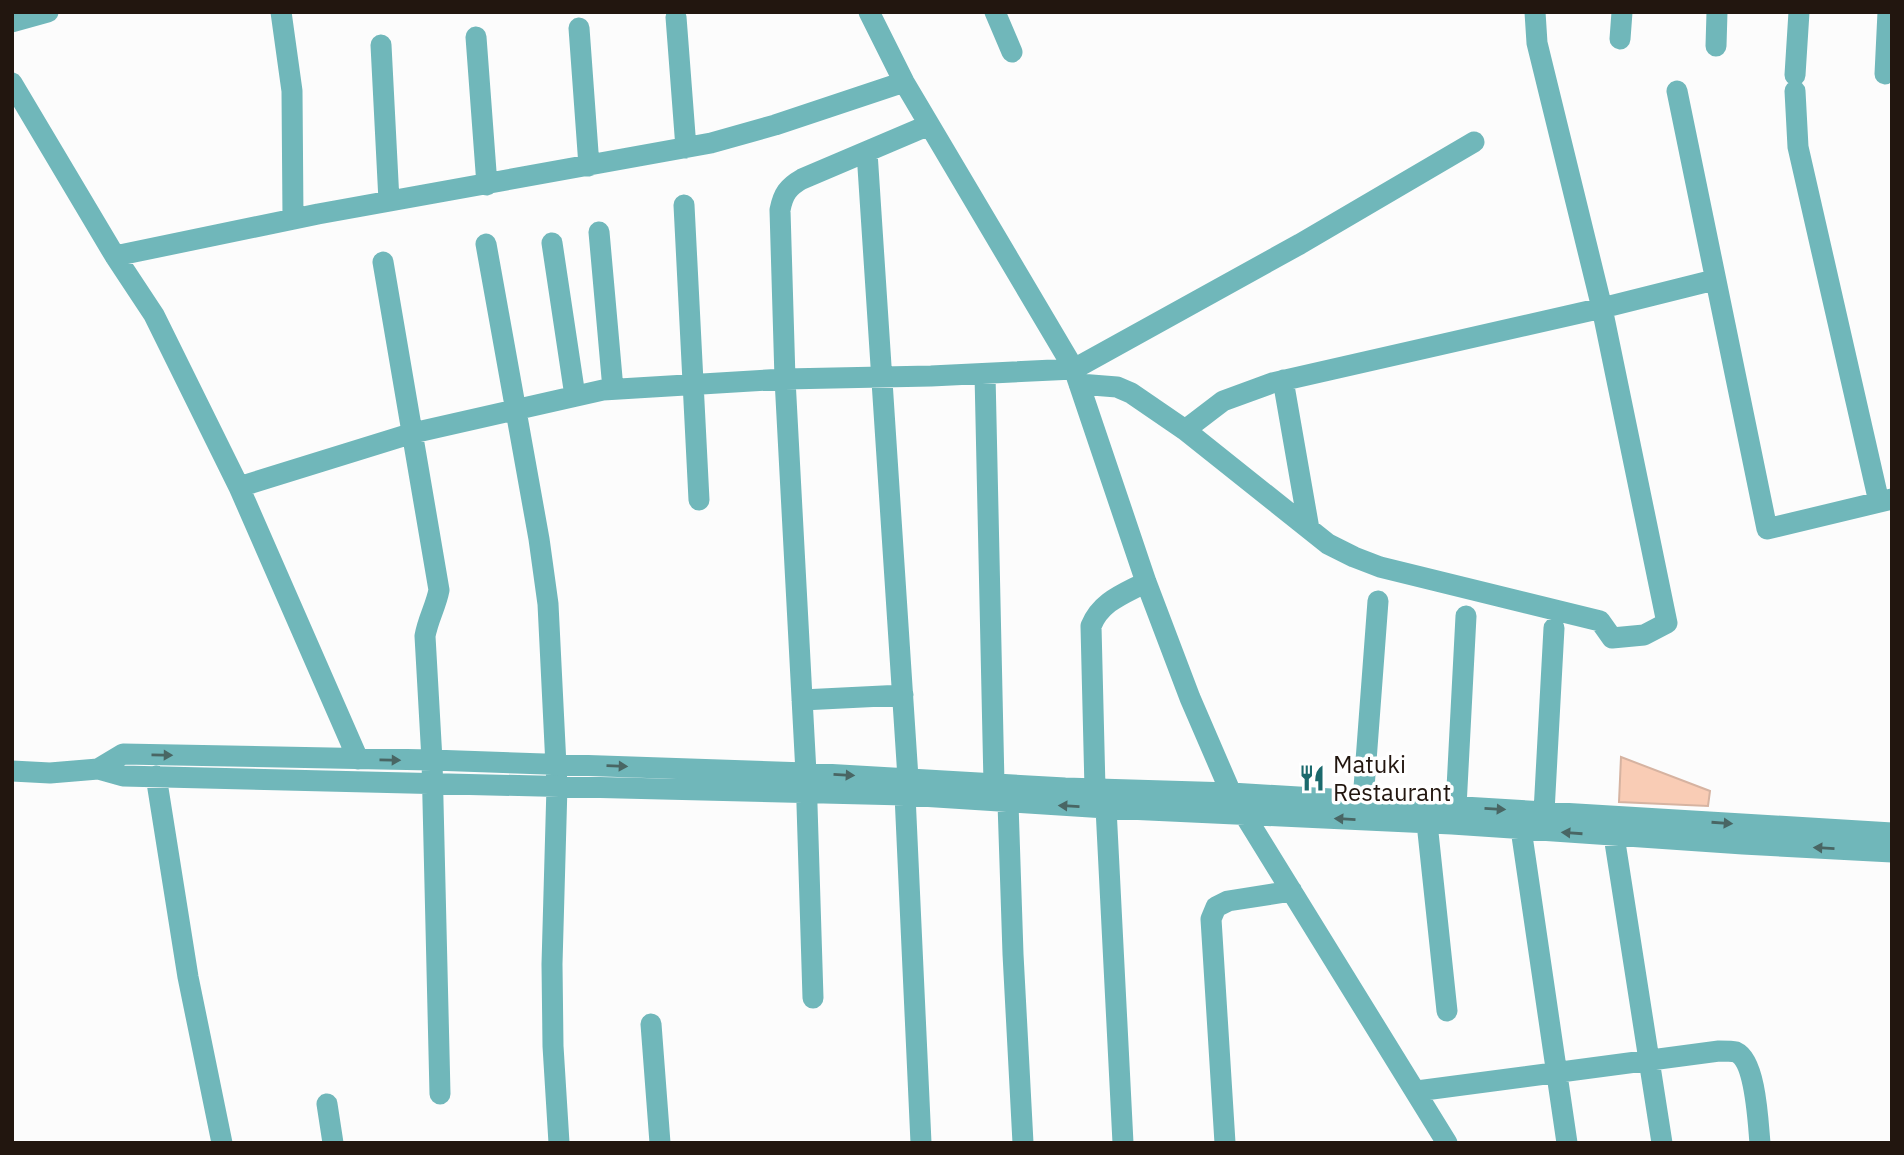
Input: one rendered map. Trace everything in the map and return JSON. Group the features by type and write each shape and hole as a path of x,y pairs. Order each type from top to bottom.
{"street":[{"path":"281,12 292,91 292,219"},
{"path":"869,12 904,82 1077,376 1146,582 1190,698 1231,793 1447,1143"},
{"path":"995,12 1012,52"},
{"path":"239,487 413,433 613,389 882,376 1077,376 1131,393 1185,430 1328,544 1354,557 1380,566 1600,621 1612,638 1644,635 1667,623 1602,309 1537,43 1535,12"},
{"path":"1620,39 1622,12"},
{"path":"1716,47 1717,12"},
{"path":"1677,91 1767,529 1885,500 1798,147 1795,83 1799,12"},
{"path":"1885,74 1888,12"},
{"path":"12,22 39,13"},
{"path":"676,17 686,148"},
{"path":"579,28 589,166"},
{"path":"477,37 487,185"},
{"path":"381,45 389,201"},
{"path":"115,256 292,219 686,148 775,125 904,82"},
{"path":"12,83 115,256 154,315 239,487 358,759"},
{"path":"813,998 780,210 782,197 789,187 802,179 929,125"},
{"path":"1077,376 1474,142"},
{"path":"867,152 903,695 921,1143"},
{"path":"684,205 699,500"},
{"path":"599,232 613,389"},
{"path":"552,243 575,396"},
{"path":"486,244 548,604 557,786 552,964 553,1046 559,1143"},
{"path":"383,262 439,590 425,636 432,760 440,1094"},
{"path":"1185,430 1223,401 1245,391 1283,380 1602,309 1714,280"},
{"path":"985,374 994,784"},
{"path":"1283,380 1309,529"},
{"path":"1095,789 1091,626 1105,604 1146,582"},
{"path":"1363,801 1378,601"},
{"path":"1456,807 1466,616"},
{"path":"1544,812 1555,628"},
{"path":"802,700 903,695"},
{"path":"98,769 122,754 556,764 907,787 994,784 1231,793 1892,833"},
{"path":"12,771 50,773 98,769 122,776 557,786 806,782"},
{"path":"156,776 188,977 222,1143"},
{"path":"907,787 1008,803 1427,823 1892,852"},
{"path":"1008,803 1023,1143"},
{"path":"1106,808 1123,1143"},
{"path":"1427,823 1447,1011"},
{"path":"1521,829 1567,1143"},
{"path":"1614,836 1662,1143"},
{"path":"1225,1143 1211,919 1216,907 1228,901 1292,891"},
{"path":"651,1024 660,1143"},
{"path":"1417,1091 1719,1051 1736,1052 1745,1059 1751,1072 1760,1143"},
{"path":"327,1104 333,1143"}],"building":[{"path":"1621,757 1710,791 1708,806 1619,802"}],"place":[{"name":"Matuki Restaurant","path":"1312,778"}]}
